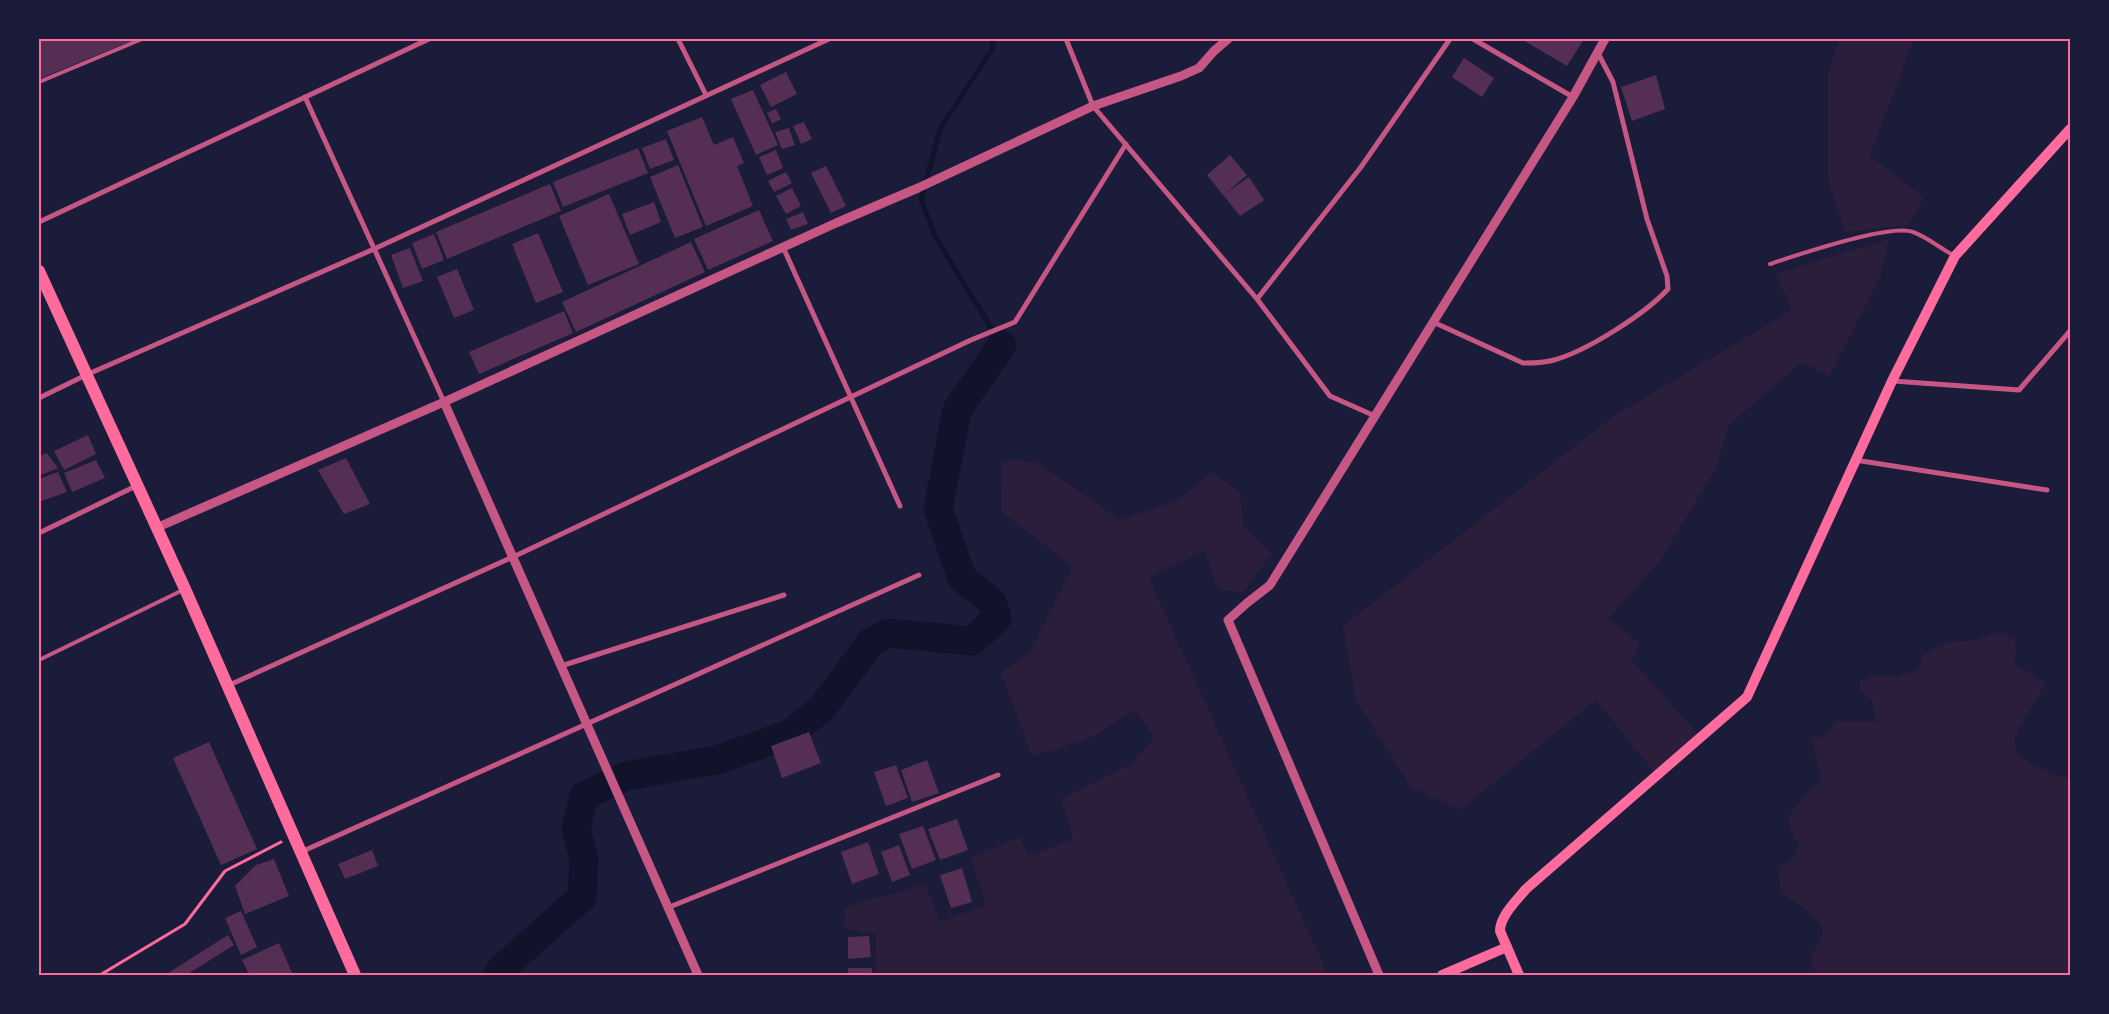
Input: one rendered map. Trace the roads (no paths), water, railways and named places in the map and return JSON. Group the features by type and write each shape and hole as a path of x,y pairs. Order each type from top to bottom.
{"main road":[{"path":"1520,975 1501,936 1500,926 1516,901 1526,889 1747,697 1892,381 1955,256 2070,129"},
{"path":"39,271 136,486 185,589 355,975"},
{"path":"1442,975 1507,948"}],"street":[{"path":"39,222 429,39"},
{"path":"678,39 706,95"},
{"path":"39,398 374,249 829,39"},
{"path":"1066,39 1093,106 1257,299 1330,396 1375,416"},
{"path":"156,528 444,402 783,247 918,188 1093,106 1199,68 1228,39"},
{"path":"1257,299 1361,166 1450,39"},
{"path":"1473,39 1573,96"},
{"path":"1379,975 1228,620 1246,603 1270,585 1573,96 1605,39"},
{"path":"1433,322 1524,363 1539,364 1556,360 1609,333 1657,302 1668,289 1667,276 1647,218 1613,82 1598,53"},
{"path":"304,97 444,402 626,810 666,908 698,975"},
{"path":"227,686 513,557 971,340 1015,322 1126,144"},
{"path":"783,247 900,506"},
{"path":"1892,381 2019,390 2070,331"},
{"path":"1855,460 2047,490"},
{"path":"39,534 136,486"},
{"path":"300,852 919,575"},
{"path":"561,666 784,595"},
{"path":"666,908 998,775"}],"lane":[{"path":"39,82 142,39"},
{"path":"1770,264 1834,243 1889,232 1912,231 1955,256"},
{"path":"39,660 185,589"}],"waterway":[{"path":"993,39 993,48 940,129 921,200 937,240 1002,345"},
{"path":"498,975 500,970 582,897 584,860 576,829 584,796 626,776 717,760 790,734 822,708 871,642 888,633 972,641 997,618 992,602 962,578 938,509 957,410 1002,345"}]}
